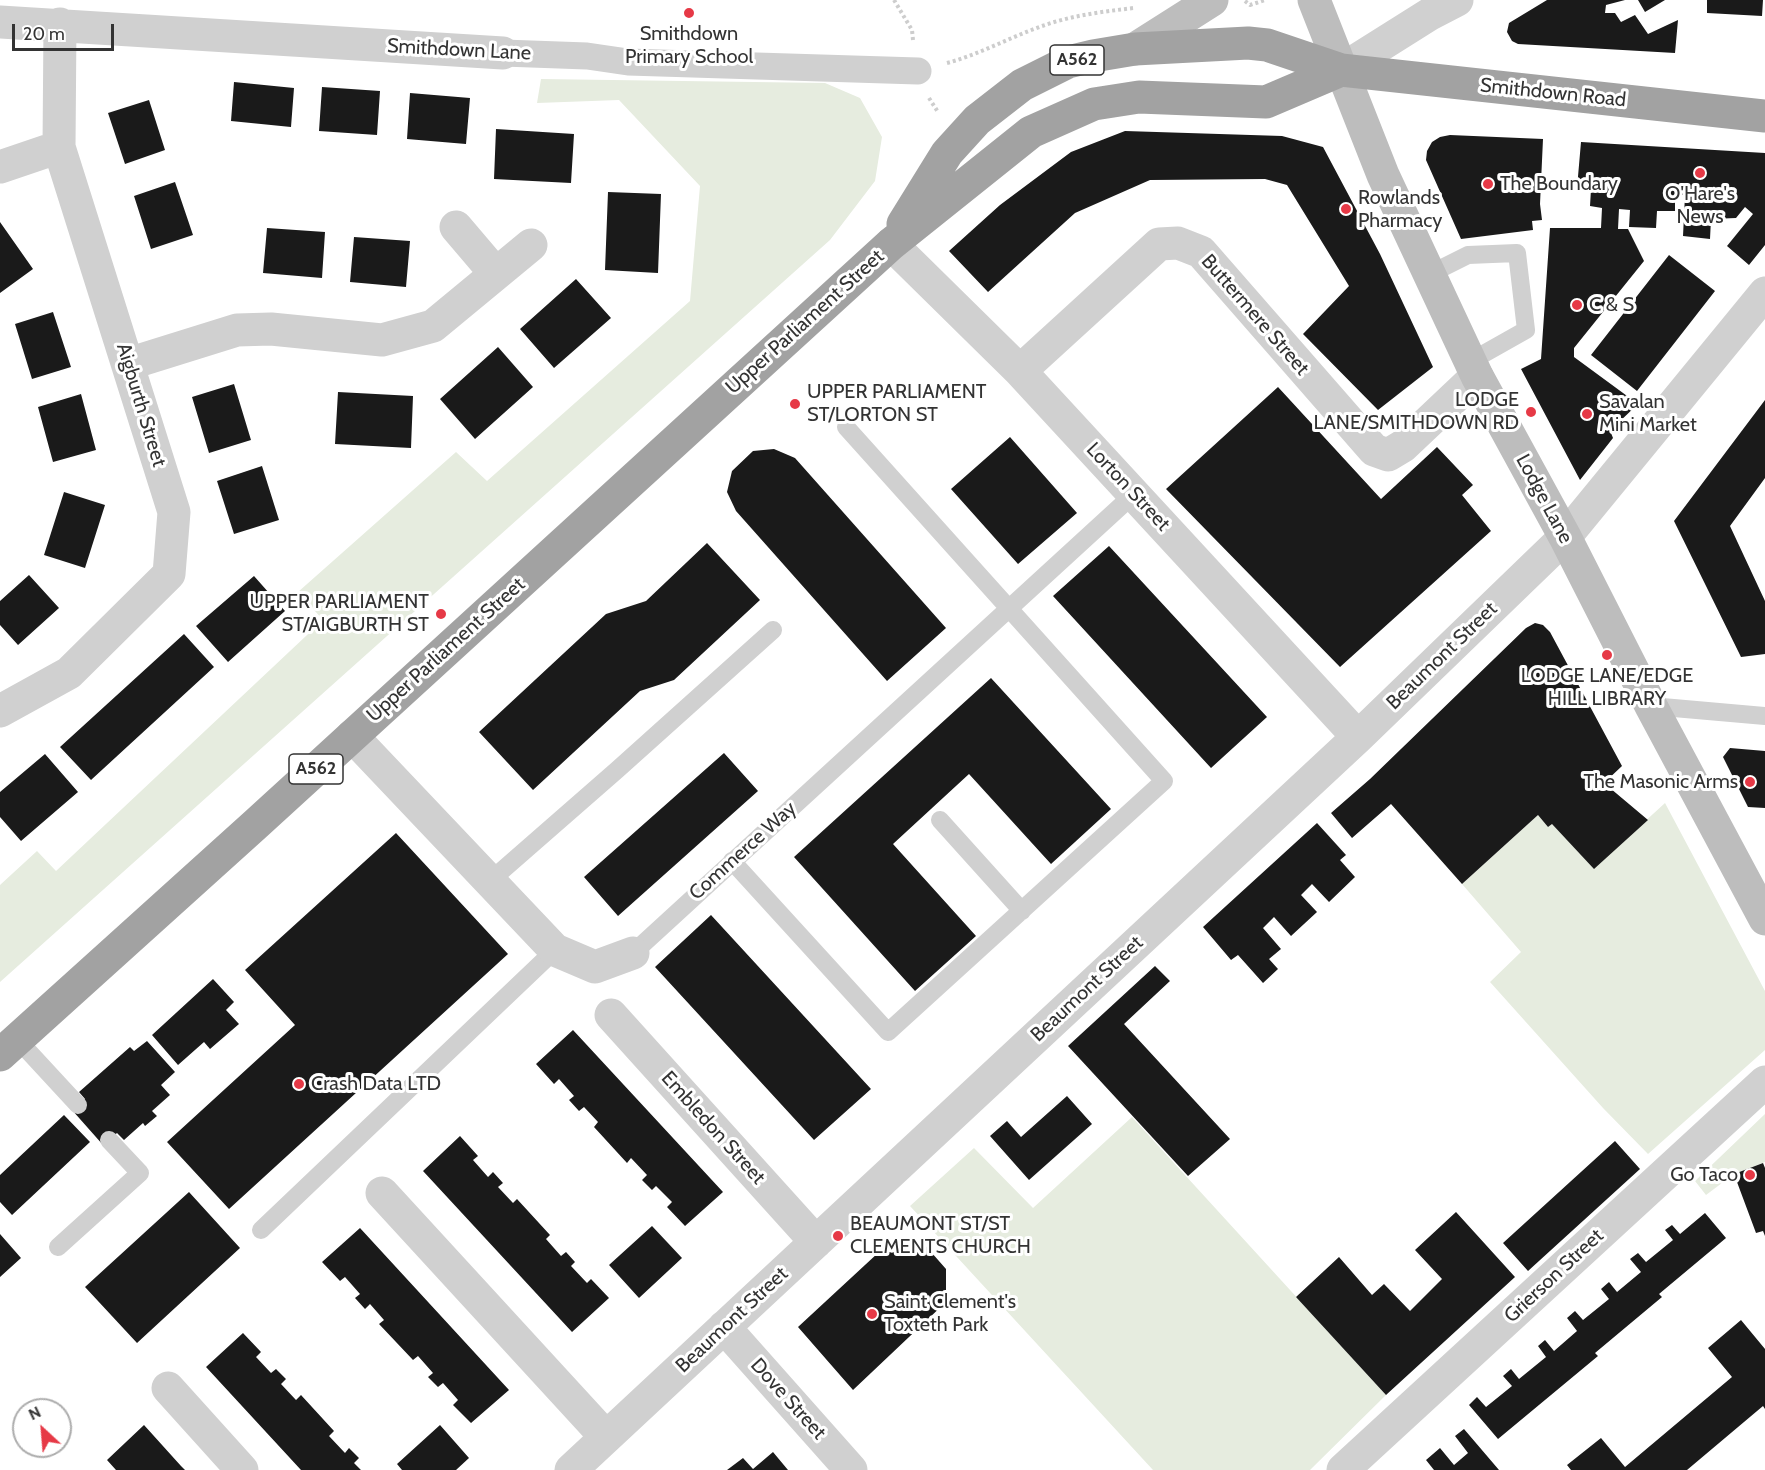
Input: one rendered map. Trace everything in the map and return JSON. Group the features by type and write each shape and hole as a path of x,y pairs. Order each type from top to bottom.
{"highway":[{"name":"Upper Parliament Street","path":"891,243 947,153 976,120 1022,85 1052,69 1093,56 1135,49 1257,44 1267,45 1341,70"},
{"name":"Upper Parliament Street","path":"8,1047 891,243 1030,132 1094,104 1138,97 1266,102 1341,70"},
{"name":"Smithdown Road","path":"1341,70 1765,116"}],"main road":[{"path":"1135,49 1212,0"},
{"name":"Lodge Lane","path":"1314,0 1383,175 1474,368 1765,920"}],"street":[{"path":"1341,70 1430,14 1457,0"},
{"name":"Smithdown Lane","path":"0,22 587,56 628,63 918,71"},
{"name":"Aigburth Street","path":"0,711 69,674 169,574 174,512 59,147 60,24"},
{"path":"0,167 59,147"},
{"path":"456,227 496,274"},
{"name":"Lorton Street","path":"891,243 1020,371 1358,737"},
{"name":"Buttermere Street","path":"1020,371 1159,244 1178,243 1201,252 1374,450 1388,455 1403,446 1474,368"},
{"path":"128,363 237,330 271,329 382,340 433,326 531,244"},
{"name":"Beaumont Street","path":"571,1470 1358,737 1565,537 1765,293"},
{"name":"Commerce Way","path":"352,736 555,950 595,967 633,953"},
{"name":"Embledon Street","path":"610,1015 816,1242"},
{"name":"Grierson Street","path":"1343,1470 1765,1082"},
{"path":"382,1193 606,1437"},
{"name":"Dove Street","path":"724,1327 851,1470"},
{"path":"168,1388 242,1470"}],"lane":[{"path":"1430,274 1468,255 1517,253 1526,330 1474,368"},
{"path":"732,861 888,1032 1164,781 846,428"},
{"name":"Commerce Way","path":"633,953 1134,494"},
{"path":"490,881 773,630"},
{"path":"1651,705 1765,716"},
{"path":"940,820 1022,911"},
{"path":"261,1230 555,950"},
{"path":"8,1047 78,1105"},
{"path":"58,1247 140,1173 109,1140"}],"path":[{"path":"894,0 899,8"},
{"path":"1244,0 1250,5 1265,0"},
{"path":"956,60 1072,16 1137,8"}],"shaded area":[{"path":"541,79 825,83 860,98 882,137 875,181 830,240 0,982 0,885 37,851 56,871 323,620 298,592 456,452 487,481 690,301 700,186 619,100 537,103"},
{"path":"1665,803 1765,991 1765,1050 1648,1154 1603,1108 1490,982 1521,952 1462,884 1538,815 1548,827 1552,824 1594,868"},
{"path":"1765,1114 1765,1162 1734,1174 1706,1195 1695,1181"},
{"path":"1132,1117 1386,1395 1310,1470 1153,1470 910,1206 974,1148 1033,1208"}],"building":[{"path":"1547,0 1625,0 1606,5 1605,13 1615,13 1621,22 1635,15 1648,34 1678,20 1675,53 1518,44 1512,41 1507,32 1509,23"},
{"path":"1638,0 1665,0 1645,12"},
{"path":"1707,0 1763,0 1762,16 1707,13"},
{"path":"234,82 294,88 291,127 231,121"},
{"path":"322,87 380,91 377,135 319,131"},
{"path":"410,93 470,98 466,144 407,139"},
{"path":"149,100 165,150 125,164 108,113"},
{"path":"496,129 574,134 571,183 494,179"},
{"path":"1125,131 1282,136 1323,147 1380,254 1433,367 1378,410 1303,334 1349,286 1287,185 1265,179 1150,180 1075,213 988,292 949,251 1000,205 1071,152"},
{"name":"The Boundary","path":"1450,135 1543,139 1540,204 1542,220 1532,221 1533,230 1461,239 1426,160 1427,151 1432,142"},
{"path":"1581,142 1765,153 1765,245 1749,265 1727,246 1753,214 1745,207 1736,218 1711,219 1710,239 1683,236 1685,195 1675,195 1675,211 1657,211 1656,228 1629,227 1630,210 1619,209 1618,229 1628,229 1644,261 1574,348 1574,357 1638,404 1617,424 1609,428 1613,438 1580,480 1521,369 1541,359 1550,228 1601,228 1602,208 1590,206 1591,189 1577,188"},
{"path":"175,182 193,235 151,249 134,196"},
{"path":"608,192 661,194 658,273 605,270"},
{"path":"0,222 33,269 0,293"},
{"path":"267,228 325,232 322,278 263,273"},
{"path":"354,237 410,241 406,287 350,282"},
{"path":"1669,255 1715,291 1637,391 1591,355"},
{"path":"576,279 611,318 554,368 520,329"},
{"path":"53,312 71,367 32,379 15,324"},
{"path":"498,347 533,387 475,439 440,399"},
{"path":"234,384 251,440 209,453 192,397"},
{"path":"1278,387 1381,499 1437,447 1473,485 1462,495 1491,531 1340,667 1166,489"},
{"path":"338,392 413,396 411,448 335,444"},
{"path":"81,394 96,450 53,462 38,407"},
{"path":"1765,400 1765,478 1730,526 1765,601 1765,654 1741,657 1674,521"},
{"path":"1010,437 1077,513 1018,564 951,489"},
{"path":"774,449 795,458 946,628 887,681 736,511 727,492 732,471 753,451"},
{"path":"262,466 279,520 234,534 217,481"},
{"path":"64,492 105,505 85,568 44,555"},
{"path":"707,543 760,600 674,680 640,691 533,790 479,732 606,614 646,601"},
{"path":"1109,546 1267,717 1211,768 1053,596"},
{"path":"29,575 59,608 18,645 0,625 0,601"},
{"path":"254,576 285,611 228,662 196,626"},
{"path":"1535,623 1543,625 1550,632 1622,766 1604,783 1648,820 1594,869 1552,824 1548,827 1538,815 1462,884 1391,804 1352,838 1331,813 1370,779 1526,628"},
{"path":"184,634 214,667 91,780 60,747"},
{"path":"991,678 1111,809 1051,864 969,774 893,844 976,936 915,991 794,857"},
{"name":"The Masonic Arms","path":"1730,748 1765,751 1765,808 1748,807 1723,757"},
{"path":"724,753 758,791 618,916 584,877"},
{"path":"45,754 78,792 21,841 0,817 0,792"},
{"path":"1317,823 1346,855 1340,860 1355,877 1329,902 1312,884 1301,895 1317,912 1291,936 1274,917 1263,928 1281,949 1269,959 1278,969 1263,983 1238,955 1231,960 1203,927"},
{"path":"396,833 508,954 229,1209 167,1142 295,1025 245,970"},
{"path":"711,915 871,1089 814,1140 655,967"},
{"path":"1155,966 1170,981 1124,1024 1230,1139 1188,1176 1068,1046"},
{"path":"213,979 234,1002 226,1010 239,1024 210,1049 204,1042 178,1065 152,1035"},
{"path":"573,1030 723,1192 685,1226 667,1207 672,1202 656,1186 652,1190 642,1180 647,1175 631,1158 627,1163 594,1127 598,1122 584,1107 579,1111 569,1100 574,1096 559,1079 554,1084 536,1064"},
{"path":"147,1041 175,1072 161,1085 170,1095 152,1111 157,1116 145,1126 143,1123 124,1140 117,1133 103,1145 72,1110 85,1099 79,1092 130,1047 134,1051"},
{"path":"1067,1096 1092,1124 1029,1180 990,1136 1007,1121 1021,1137"},
{"path":"64,1115 90,1142 12,1215 0,1202 0,1175"},
{"path":"460,1136 478,1156 473,1160 488,1177 493,1172 503,1183 498,1187 513,1203 517,1199 550,1235 546,1239 561,1256 566,1252 575,1262 571,1266 587,1283 591,1279 609,1298 572,1332 423,1171"},
{"path":"1615,1141 1640,1169 1528,1271 1503,1243"},
{"path":"1763,1163 1765,1168 1765,1236 1763,1231 1756,1233 1734,1174"},
{"path":"189,1192 240,1248 137,1343 85,1287"},
{"path":"1456,1212 1515,1277 1386,1395 1296,1297 1339,1257 1372,1295 1384,1284 1410,1311 1442,1279 1415,1250"},
{"path":"1705,1213 1726,1238 1659,1294 1662,1297 1595,1353 1598,1356 1498,1439 1469,1405 1477,1397 1486,1407 1512,1386 1503,1376 1511,1369 1519,1379 1546,1357 1538,1346 1545,1340 1554,1351 1577,1331 1567,1318 1575,1311 1583,1320 1609,1299 1601,1289 1609,1282 1617,1292 1641,1272 1630,1259 1638,1253 1646,1262 1673,1240 1665,1230 1672,1225 1680,1234"},
{"path":"652,1226 682,1258 639,1298 609,1265"},
{"path":"360,1228 509,1390 471,1423 453,1405 458,1400 443,1383 438,1387 428,1377 433,1373 418,1356 413,1360 379,1324 384,1320 370,1304 365,1309 355,1298 360,1294 345,1277 340,1281 322,1262"},
{"path":"0,1234 21,1258 0,1277"},
{"name":"Saint Clement's Toxteth Park","path":"892,1240 924,1244 946,1269 946,1302 853,1390 798,1327"},
{"path":"1741,1320 1765,1349 1765,1409 1763,1406 1687,1470 1571,1470 1567,1465 1601,1438 1625,1467 1732,1377 1708,1348"},
{"path":"243,1333 261,1352 256,1357 271,1373 276,1369 286,1379 281,1384 296,1400 301,1395 334,1431 329,1436 345,1453 349,1448 359,1458 354,1463 361,1470 301,1470 206,1367"},
{"path":"144,1425 185,1470 116,1470 107,1460"},
{"path":"440,1425 469,1458 456,1470 402,1470 397,1464"},
{"path":"1464,1429 1499,1470 1434,1470 1426,1460 1440,1448 1454,1465 1468,1453 1455,1436"},
{"path":"773,1452 788,1470 727,1470 743,1458 753,1469"}],"place":[{"name":"Smithdown Primary School","path":"689,13"},
{"name":"O'Hare's News","path":"1700,173"},
{"name":"The Boundary","path":"1488,184"},
{"name":"Rowlands Pharmacy","path":"1346,209"},
{"name":"C & S","path":"1577,305"},
{"name":"UPPER PARLIAMENT ST/LORTON ST","path":"795,404"},
{"name":"LODGE LANE/SMITHDOWN RD","path":"1531,412"},
{"name":"Savalan Mini Market","path":"1587,414"},
{"name":"UPPER PARLIAMENT ST/AIGBURTH ST","path":"441,614"},
{"name":"LODGE LANE/EDGE HILL LIBRARY","path":"1607,655"},
{"name":"The Masonic Arms","path":"1750,782"},
{"name":"Crash Data LTD","path":"299,1084"},
{"name":"Go Taco","path":"1750,1175"},
{"name":"BEAUMONT ST/ST CLEMENTS CHURCH","path":"838,1236"},
{"name":"Saint Clement's Toxteth Park","path":"872,1314"}]}
